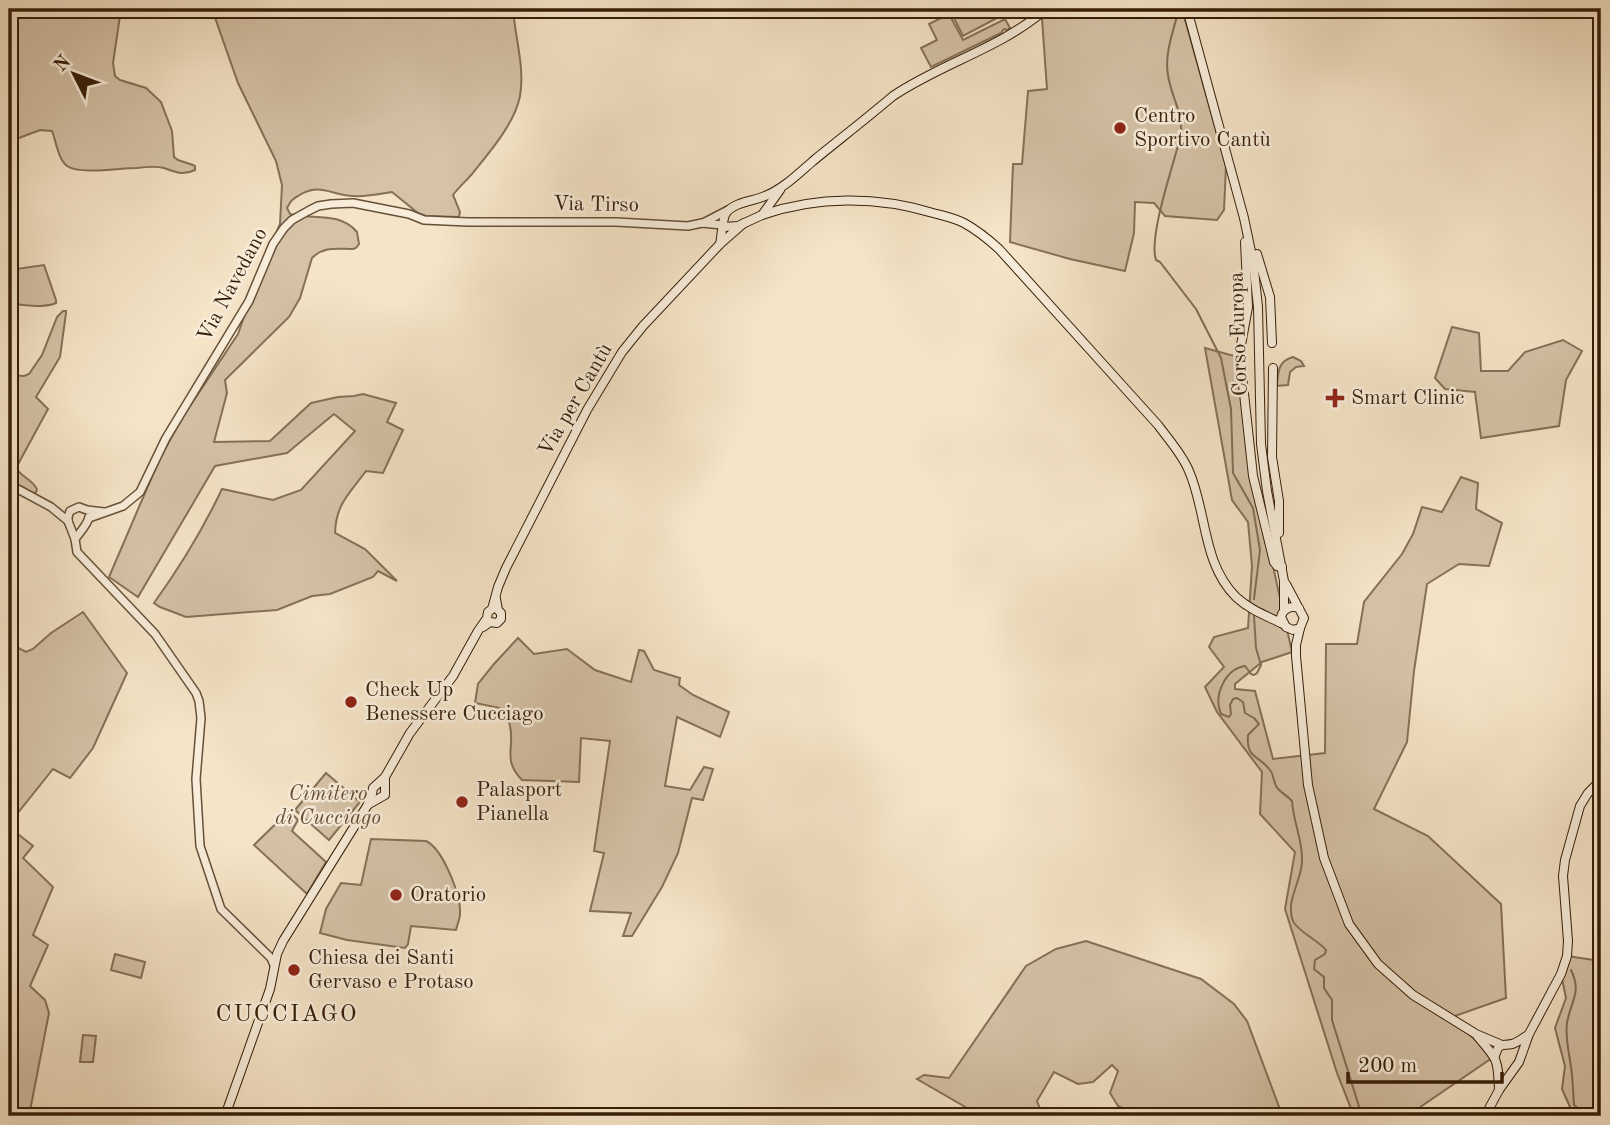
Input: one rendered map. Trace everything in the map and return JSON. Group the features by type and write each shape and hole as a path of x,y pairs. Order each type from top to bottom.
{"main road":[{"path":"762,215 768,202 787,182 899,91 1015,32 1046,9"},
{"name":"Corso Europa","path":"1187,9 1254,261 1259,323 1261,444 1284,581 1284,626 1296,656"},
{"path":"723,226 732,227 784,208 830,200 850,200 893,203 954,219 977,231 999,249 1023,275 1158,425 1174,447 1188,469 1199,500 1213,562 1225,583 1249,607 1293,630 1300,628"},
{"path":"720,244 724,217 728,210 742,204 768,202 784,208"},
{"path":"1241,345 1248,307 1243,252 1244,218"},
{"path":"1244,218 1270,297 1272,343"},
{"name":"Via per Cantù","path":"495,609 496,596 506,568 611,368 643,326 720,244 744,223"},
{"path":"1262,271 1266,259"},
{"path":"1241,366 1253,476 1274,562 1282,567"},
{"path":"1273,368 1272,457 1279,501 1278,550"},
{"name":"Corso Europa","path":"1284,581 1304,614 1296,656 1308,785 1324,858 1349,924 1378,964 1412,995 1476,1034 1502,1045"},
{"path":"1268,616 1291,607 1299,608"},
{"path":"225,1116 270,989 274,965 291,927 375,796 373,789 381,786 410,733 453,676 478,631 488,620 488,612 495,609 502,617 495,624 488,620"},
{"path":"1485,1116 1519,1062 1529,1034 1561,974 1567,956 1568,941 1563,876 1565,860 1580,806 1601,780"},
{"path":"1476,1034 1504,1068 1515,1066"},
{"path":"1499,1090 1498,1048 1512,1044 1529,1034"},
{"path":"1512,1044 1520,1055"}],"street":[{"name":"Via Navedano","path":"88,514 123,506 140,492 166,438 249,301 273,244 292,220 318,206 342,203 409,214 424,220 468,222"},
{"path":"702,223 728,210"},
{"name":"Via Tirso","path":"468,222 616,222 688,226 702,223 723,226"},
{"path":"9,482 51,507 76,528 82,528"},
{"path":"51,507 70,511 79,506 88,514 86,526 75,539"},
{"path":"70,511 68,514 76,551 155,634 196,693 201,718 196,779 200,846 221,909 274,965"},
{"path":"261,949 271,952 280,948"}],"green space":[{"path":"9,9 121,9 113,63 115,76 146,88 161,102 172,131 174,157 195,166 195,170 183,173 154,167 73,169 64,163 59,154 52,131 40,130 11,141"},
{"path":"212,9 513,9 521,64 521,85 517,106 507,127 486,157 453,195 460,212 459,217 426,216 418,213 392,192 358,196 312,190 293,200 287,208 290,214 342,221 357,232 359,244 353,249 326,250 312,258 300,298 289,317 225,380 227,393 214,442 270,441 311,403 338,397 363,394 396,403 387,422 403,430 383,473 366,471 341,507 335,533 365,549 397,581 378,571 373,577 330,594 312,596 277,610 186,617 154,603 191,548 222,489 273,500 301,490 355,431 334,414 287,453 215,466 138,597 109,577 160,458 184,415 238,334 280,224 282,185 276,161 238,83"},
{"path":"967,9 995,9 999,17 963,36 953,16"},
{"name":"Centro Sportivo Cantù","path":"1054,9 1182,9 1226,166 1224,210 1217,220 1165,216 1154,203 1135,202 1134,233 1125,271 1010,242 1013,164 1022,164 1028,91 1047,89 1042,19"},
{"path":"949,14 963,40 1005,19 1010,28 931,67 921,48 937,40 929,24"},
{"path":"44,265 56,303 39,306 9,304 9,270"},
{"path":"63,311 66,313 60,357 36,397 48,409 16,468 37,490 31,500 9,479 9,375 29,374 42,355 57,317"},
{"path":"1452,327 1479,333 1481,371 1508,371 1525,352 1563,340 1582,351 1566,380 1559,426 1481,438 1475,392 1445,389 1435,378"},
{"path":"1205,348 1238,357 1241,366 1253,476 1292,652 1262,662 1235,684 1235,689 1255,691 1273,759 1325,753 1326,644 1357,644 1364,602 1402,554 1413,534 1422,507 1442,512 1461,477 1478,483 1476,509 1502,523 1489,566 1459,564 1427,584 1407,742 1374,809 1428,836 1501,904 1506,998 1449,1018 1495,1056 1407,1116 1354,1116 1337,1073 1285,909 1295,852 1260,814 1262,772 1217,712 1205,687 1224,667 1209,647 1214,637 1248,628 1252,566 1248,522 1232,500"},
{"path":"1293,357 1304,366 1296,367 1290,372 1288,385 1277,386 1282,364"},
{"path":"83,612 127,673 93,748 70,778 53,769 9,824 9,639 26,652"},
{"path":"518,638 534,654 567,649 595,670 631,682 639,650 644,651 654,670 680,678 679,685 693,695 729,712 720,737 677,717 665,786 690,790 704,767 713,769 703,800 692,798 678,853 662,887 632,936 623,936 631,913 590,911 604,853 594,851 610,741 581,738 579,782 522,780 512,766 511,734 505,709 475,703 478,684"},
{"name":"Cimitero di Cucciago","path":"326,773 360,802 329,840 295,810"},
{"path":"289,811 298,820 292,831 326,862 307,894 254,845"},
{"path":"9,827 33,846 23,858 53,887 33,935 48,945 30,986 45,1000 49,1013 29,1116 9,1116"},
{"name":"Oratorio","path":"371,839 426,841 439,853 458,896 460,914 456,930 411,926 405,948 347,940 320,933 326,909 341,883 361,885"},
{"path":"1086,941 1201,979 1234,1004 1247,1021 1281,1112 1285,1116 1139,1116 1118,1106 1110,1093 1118,1071 1112,1065 1093,1082 1078,1084 1054,1072 1037,1101 1043,1116 971,1116 974,1112 917,1079 924,1075 949,1078 1026,966 1056,949"},
{"path":"115,954 145,962 141,978 111,970"},
{"path":"1567,956 1601,961 1601,1116 1574,1116 1562,1089 1565,1066 1555,1028 1566,998 1561,974"},
{"path":"83,1035 96,1036 93,1062 80,1062"}],"waterway":[{"path":"1179,9 1170,42 1167,67 1180,119 1181,135 1159,218 1154,249 1156,260 1196,309 1221,358 1231,409 1233,473 1253,508 1260,550 1254,599"},
{"path":"1254,616 1256,648 1261,665 1254,675 1245,666 1232,672 1222,684 1219,707 1221,714 1229,717 1233,699 1237,698 1243,702 1245,713 1259,724 1248,735 1251,753 1266,765 1277,788 1292,801 1302,861 1292,898 1291,913 1295,925 1326,950 1325,954 1315,960 1314,969 1324,977 1324,988 1332,1000 1332,1020 1362,1116"},
{"path":"1571,970 1576,991 1566,1034 1574,1105 1588,1116"}],"place":[{"name":"Centro Sportivo Cantù","path":"1120,128"},
{"name":"Smart Clinic","path":"1335,398"},
{"name":"Check Up Benessere Cucciago","path":"351,702"},
{"name":"Palasport Pianella","path":"462,802"},
{"name":"Oratorio","path":"396,895"},
{"name":"Chiesa dei Santi Gervaso e Protaso","path":"294,970"}],"district":[{"name":"CUCCIAGO","path":"287,1015"}]}
